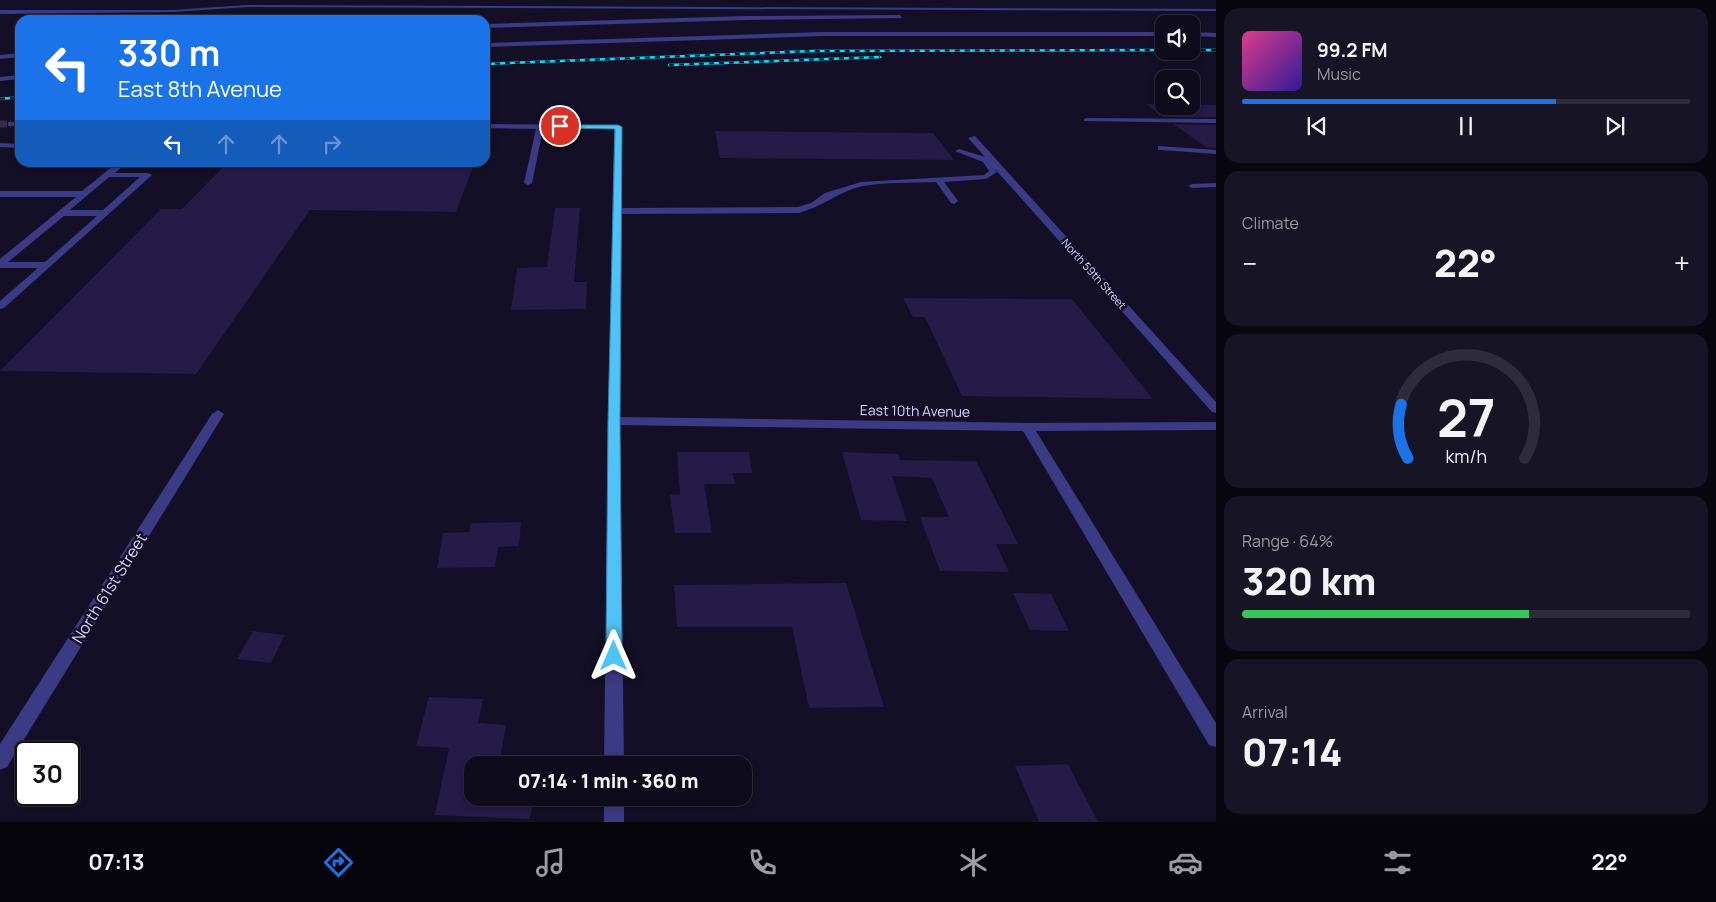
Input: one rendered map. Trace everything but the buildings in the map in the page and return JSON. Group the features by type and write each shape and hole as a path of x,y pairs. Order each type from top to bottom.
{"street":[{"path":"0,12 173,11 248,6 1216,10"},
{"path":"490,26 727,19 905,17"},
{"path":"490,45 823,34 1155,34"},
{"path":"1200,34 1216,35"},
{"path":"0,57 15,56"},
{"path":"0,79 15,78"},
{"path":"1086,120 1216,120"},
{"path":"490,126 618,127 614,421 614,756"},
{"path":"528,183 540,126"},
{"name":"North 59th Street","path":"972,138 1216,409"},
{"path":"0,145 15,146"},
{"path":"1161,148 1216,152"},
{"path":"617,211 799,210 814,205 828,195 861,184 986,178 993,172 986,160 959,151"},
{"path":"0,264 117,167"},
{"path":"0,306 148,175 108,175"},
{"path":"938,180 954,201"},
{"path":"1192,186 1216,185"},
{"path":"0,194 84,194"},
{"path":"62,213 105,213"},
{"path":"0,264 47,265"},
{"name":"North 61st Street","path":"0,761 218,414"},
{"name":"East 10th Avenue","path":"614,421 1027,427 1216,426"},
{"path":"1027,427 1216,738"},
{"path":"614,806 614,822"}],"tunnel":[{"path":"0,124 11,124"}],"railway":[{"path":"490,64 813,51 1155,50"},
{"path":"1200,50 1216,50"},
{"path":"669,65 880,57"},
{"path":"0,99 15,98"}],"route":[{"path":"560,126 618,127 614,421 614,656"}]}
